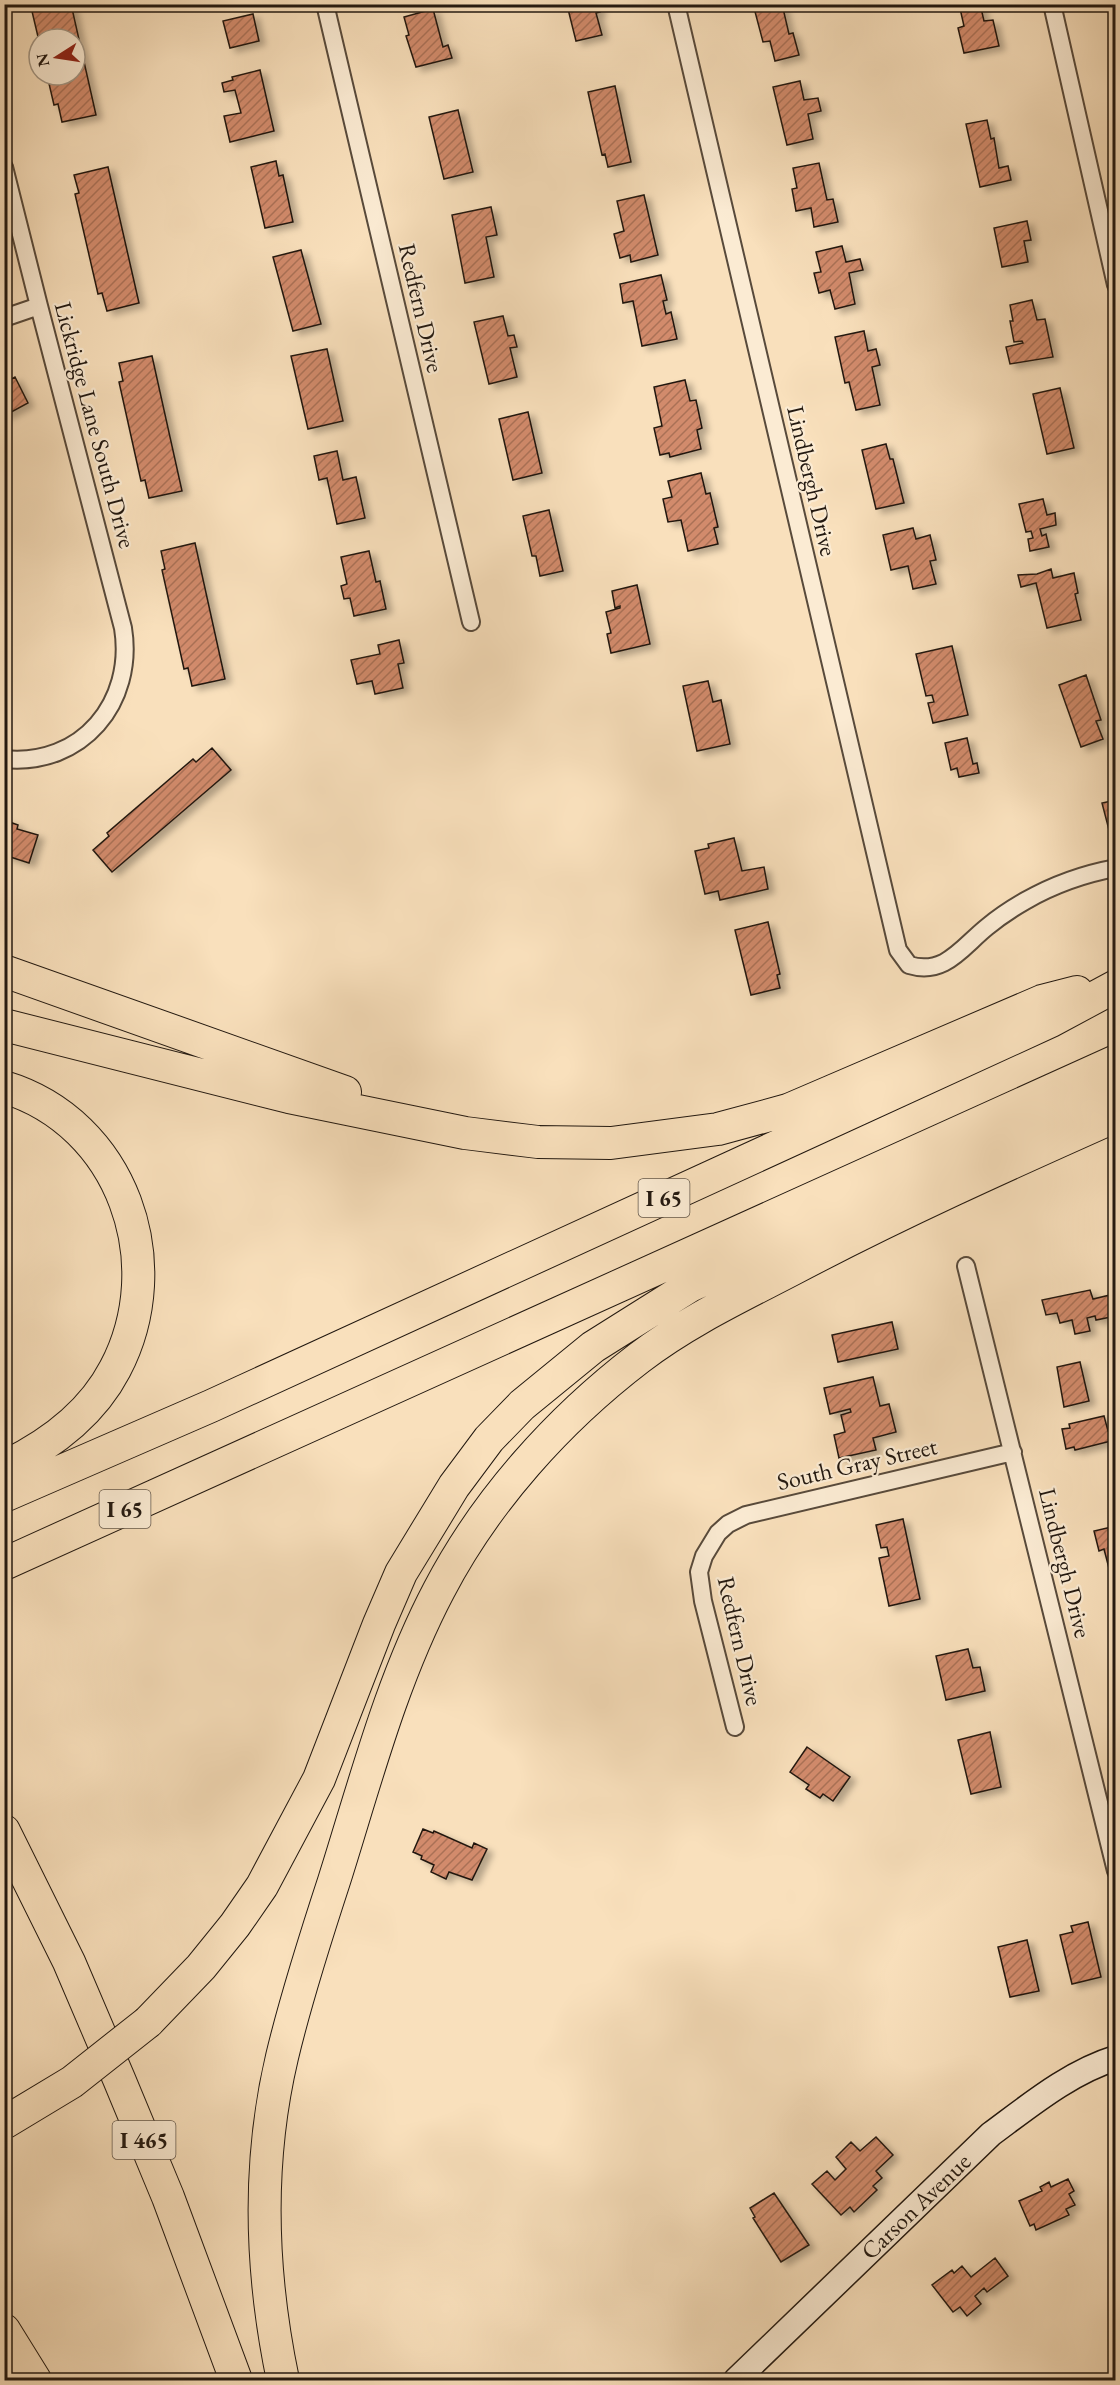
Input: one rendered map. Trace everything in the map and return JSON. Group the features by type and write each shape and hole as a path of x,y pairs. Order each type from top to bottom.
{"highway":[{"path":"4,971 465,1133"},
{"path":"4,1025 289,1097 465,1133 573,1144 634,1140 718,1129 788,1110 1042,1001 1116,982"},
{"name":"I 65","path":"4,1496 232,1396 1051,1021 1116,986"},
{"name":"I 65","path":"4,1564 1116,1061"},
{"path":"4,1087 31,1097 52,1110 80,1132 102,1158 121,1188 127,1203 135,1237 139,1272 133,1323 121,1356 104,1385 83,1413 59,1435 4,1467"},
{"path":"4,2122 72,2082 148,2022 201,1967 235,1925 262,1886 319,1779 379,1624 402,1573 454,1486 489,1439 522,1405 592,1347 690,1286 1116,1091"},
{"path":"283,2380 266,2266 265,2214 273,2109 282,2059 321,1921 404,1666 440,1587 477,1527 515,1477 564,1424 618,1375 671,1336 723,1305 906,1210 1116,1116"},
{"name":"I 465","path":"4,1831 69,1962 119,2079 180,2229 236,2380"},
{"path":"4,2330 35,2380"}],"main road":[{"name":"Carson Avenue","path":"736,2380 991,2133 1037,2100 1102,2062 1116,2058"}],"street":[{"name":"Redfern Drive","path":"325,4 471,622"},
{"name":"Lindbergh Drive","path":"676,4 898,950 909,965 926,969 940,965 957,955 987,927 1024,902 1069,881 1116,868"},
{"path":"1052,4 1116,285"},
{"name":"Lickridge Lane South Drive","path":"4,167 123,627 125,662 116,696 101,720 74,744 57,753 38,758 4,759"},
{"path":"4,318 39,306"},
{"name":"Lindbergh Drive","path":"966,1266 1116,1871"},
{"name":"South Gray Street","path":"718,1533 728,1524 746,1515 1013,1452"},
{"name":"Redfern Drive","path":"718,1533 704,1556 699,1572 703,1601 735,1727"}],"building":[{"path":"36,4 71,4 76,27 36,27 31,7"},
{"path":"598,4 600,12 596,13 602,35 576,41 567,5"},
{"path":"753,4 782,4 789,34 793,33 799,55 775,61 770,41 763,42"},
{"path":"959,4 980,4 984,21 993,20 999,46 964,53 958,28 964,26"},
{"path":"433,9 443,47 448,45 452,58 416,67 406,36 409,35 404,17"},
{"path":"253,14 259,41 230,48 223,21"},
{"path":"260,70 274,131 230,142 224,116 241,113 235,90 224,92 222,83 233,80 232,77"},
{"path":"87,75 96,115 62,122 58,104 54,105 50,87 87,87"},
{"path":"800,81 804,100 818,98 821,111 808,114 813,139 787,145 773,87"},
{"path":"615,86 631,162 608,167 605,154 602,155 588,92"},
{"path":"458,110 473,172 444,179 429,117"},
{"path":"987,120 991,139 994,138 999,168 1008,166 1011,180 980,187 966,124"},
{"path":"276,161 279,176 283,175 293,222 265,228 251,167"},
{"path":"819,163 827,200 833,199 838,222 814,227 811,208 796,211 792,189 797,188 793,168"},
{"path":"108,167 139,303 107,311 102,293 98,294 75,194 79,193 74,175"},
{"path":"644,195 658,255 631,262 630,255 620,258 614,234 624,231 617,201"},
{"path":"491,207 497,235 486,237 494,277 465,283 452,215"},
{"path":"1027,221 1031,240 1024,241 1028,262 1002,267 994,228"},
{"path":"842,246 846,262 860,259 863,270 849,273 855,304 835,309 830,290 819,293 814,273 821,272 816,252"},
{"path":"301,250 321,324 293,331 273,257"},
{"path":"661,275 667,300 663,301 666,314 671,312 677,339 642,346 633,301 623,303 620,284"},
{"path":"1032,300 1037,320 1045,319 1053,357 1010,364 1006,347 1023,343 1022,341 1014,342 1010,305"},
{"path":"503,316 508,336 514,335 517,347 510,348 517,377 489,384 474,322"},
{"path":"864,331 868,351 876,349 880,365 872,367 880,405 856,410 849,382 845,383 835,337"},
{"path":"327,349 343,421 308,429 291,356"},
{"path":"152,356 182,491 149,498 145,480 141,481 119,382 123,381 119,363"},
{"path":"15,377 28,403 4,416 4,383"},
{"path":"685,380 690,401 696,400 702,428 697,430 701,449 670,457 669,453 660,455 654,428 662,426 654,387"},
{"path":"1060,388 1074,448 1047,454 1033,394"},
{"path":"528,412 542,473 513,480 499,419"},
{"path":"886,444 890,459 893,459 904,503 876,509 862,450"},
{"path":"337,451 343,480 356,477 365,518 337,524 327,478 319,480 314,456"},
{"path":"701,473 706,494 710,493 718,527 714,528 718,544 688,551 681,520 668,522 663,499 672,497 668,481"},
{"path":"1043,499 1047,515 1055,513 1056,525 1040,529 1042,536 1046,534 1049,547 1030,551 1028,539 1033,538 1031,531 1026,532 1019,504"},
{"path":"549,510 563,571 540,576 536,556 532,556 523,516"},
{"path":"913,528 916,539 930,535 936,560 930,561 936,584 913,589 908,566 891,570 883,535"},
{"path":"195,543 225,679 192,686 188,668 184,669 162,570 165,569 161,551"},
{"path":"369,551 376,582 380,581 386,609 354,616 350,598 344,599 341,586 347,584 341,557"},
{"path":"1051,569 1053,578 1074,573 1078,593 1075,594 1081,620 1047,628 1036,583 1021,587 1018,575 1037,574"},
{"path":"637,585 650,644 611,653 607,634 611,633 606,612 620,608 620,606 615,608 612,591"},
{"path":"399,640 404,663 398,664 403,688 375,694 372,681 357,684 351,660 380,654 378,645"},
{"path":"952,646 968,715 933,723 928,703 934,702 932,695 926,696 916,654"},
{"path":"1086,675 1101,720 1096,721 1103,739 1081,747 1059,685"},
{"path":"708,681 713,702 721,700 730,744 697,751 683,686"},
{"path":"967,738 973,764 977,763 979,773 959,777 957,768 951,770 945,743"},
{"path":"212,748 231,770 112,872 93,850 109,836 107,833 193,759 196,762"},
{"path":"1116,800 1116,829 1109,830 1102,803"},
{"path":"4,820 18,825 17,829 38,835 29,863 4,855"},
{"path":"734,838 742,871 764,867 768,889 720,900 718,891 705,894 695,851 709,848 708,844"},
{"path":"768,922 780,974 777,975 780,988 751,995 735,930"},
{"path":"1090,1290 1093,1299 1114,1294 1116,1316 1096,1320 1095,1316 1087,1318 1090,1331 1075,1334 1072,1320 1060,1323 1057,1313 1046,1315 1042,1300"},
{"path":"892,1322 898,1349 838,1362 832,1335"},
{"path":"1080,1362 1089,1401 1064,1407 1057,1367"},
{"path":"873,1377 880,1406 889,1404 896,1432 873,1438 876,1450 839,1458 834,1435 845,1432 841,1415 851,1412 850,1409 830,1414 824,1388"},
{"path":"1104,1416 1108,1431 1113,1430 1115,1440 1075,1450 1074,1447 1066,1449 1062,1429 1070,1428 1069,1424"},
{"path":"903,1519 920,1599 889,1606 879,1558 889,1556 887,1547 881,1548 876,1525"},
{"path":"1116,1526 1116,1580 1112,1580 1104,1549 1099,1551 1094,1531"},
{"path":"968,1649 973,1668 980,1667 985,1691 946,1700 936,1656"},
{"path":"990,1732 1001,1787 971,1794 958,1740"},
{"path":"807,1747 850,1777 833,1801 823,1794 820,1798 806,1789 809,1785 790,1772"},
{"path":"423,1829 433,1833 434,1831 472,1848 474,1843 487,1849 472,1880 449,1872 446,1879 431,1872 434,1865 413,1852"},
{"path":"1088,1922 1101,1977 1072,1984 1060,1935 1073,1932 1071,1926"},
{"path":"1027,1940 1039,1991 1010,1997 998,1947"},
{"path":"876,2137 893,2155 876,2171 882,2178 873,2186 877,2190 854,2212 850,2207 841,2215 812,2184 827,2171 835,2180 846,2169 836,2157 851,2142 860,2151"},
{"path":"1068,2179 1074,2191 1069,2194 1075,2205 1066,2209 1069,2215 1036,2230 1034,2224 1030,2226 1019,2201 1042,2191 1040,2187 1049,2182 1051,2187"},
{"path":"774,2193 809,2245 781,2262 753,2218 755,2217 750,2208"},
{"path":"995,2258 1008,2276 987,2292 984,2288 975,2296 981,2304 967,2316 960,2307 953,2312 932,2285 952,2270 954,2273 962,2266 971,2277"}]}
